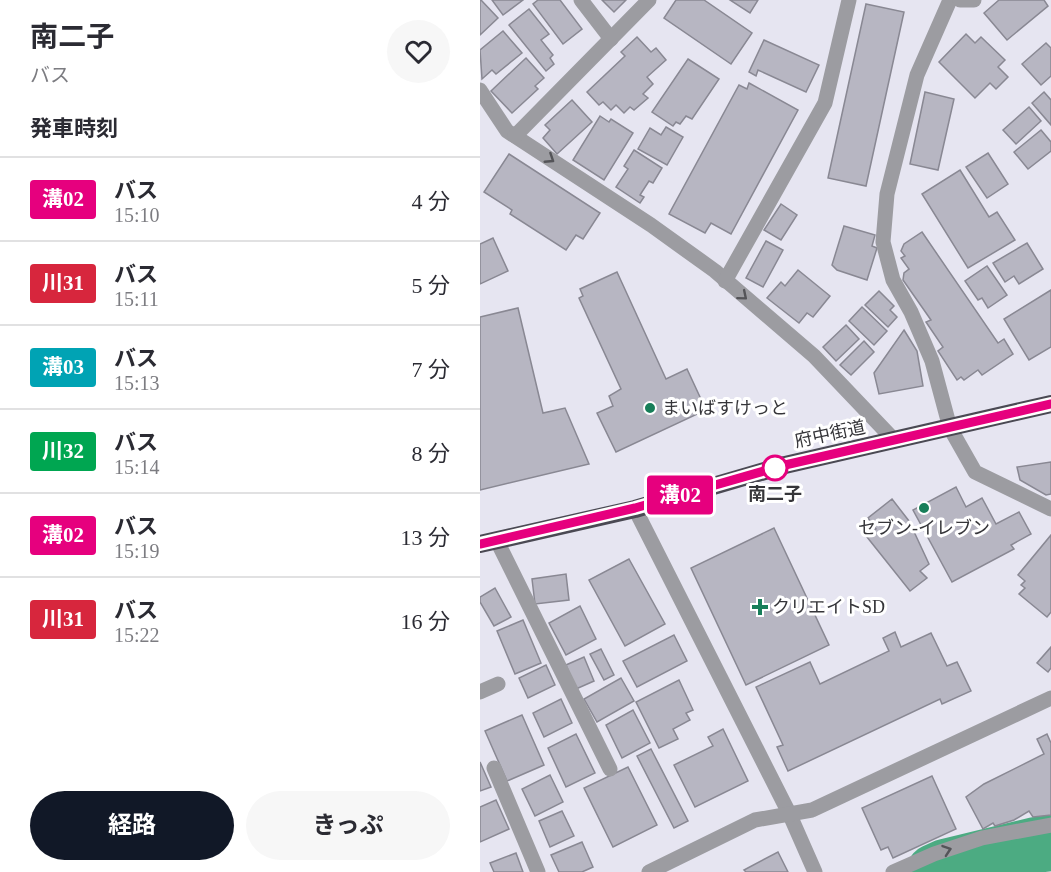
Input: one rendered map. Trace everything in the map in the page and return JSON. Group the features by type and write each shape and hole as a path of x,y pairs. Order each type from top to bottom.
{"highway":[{"name":"府中街道","path":"488,543 635,508 785,465 1051,404"}],"street":[{"path":"581,0 611,39"},
{"path":"515,136 650,0"},
{"path":"725,280 825,103 849,0"},
{"path":"950,0 917,75 887,194 883,242 893,280 911,312 932,361 950,428 975,472 1051,509"},
{"path":"960,0 974,0"},
{"path":"480,90 507,131 651,225 725,280 814,356 895,441"},
{"path":"635,508 789,813 815,872"},
{"path":"488,543 610,770"},
{"path":"480,692 498,684"},
{"path":"649,872 755,820 812,810 1051,698"},
{"path":"494,768 538,872"},
{"path":"893,872 934,854 982,838 1051,825"}],"building":[{"path":"492,0 523,0 503,15"},
{"path":"538,0 560,0 582,29 563,44 533,4"},
{"path":"602,0 626,0 614,12"},
{"path":"676,0 704,0 752,33 731,64 664,18"},
{"path":"730,0 758,0 750,13"},
{"path":"999,0 1044,0 1048,6 1007,40 984,13"},
{"path":"480,1 498,18 480,35"},
{"path":"866,4 904,12 866,186 828,178"},
{"path":"529,9 549,34 541,40 553,55 550,58 554,64 546,71 509,25"},
{"path":"503,31 522,53 496,74 492,70 482,79 480,50"},
{"path":"966,34 975,43 981,37 1005,60 998,67 1008,77 996,89 990,83 975,98 939,62"},
{"path":"637,37 651,52 656,48 666,60 647,77 653,84 643,94 648,98 634,110 630,107 624,113 616,105 611,110 603,102 599,105 587,92 625,56 621,52"},
{"path":"764,40 819,65 806,92 758,70 756,76 749,72"},
{"path":"1046,43 1051,48 1051,76 1041,85 1022,64"},
{"path":"526,58 544,78 535,86 538,89 512,113 491,91"},
{"path":"688,59 719,79 692,119 686,116 680,124 676,122 673,126 652,112"},
{"path":"749,83 798,110 731,234 711,223 705,233 669,214 739,85 747,89"},
{"path":"925,92 954,99 938,170 910,164"},
{"path":"1044,92 1051,100 1051,125 1032,103"},
{"path":"572,100 592,122 557,154 543,138 550,130 545,125"},
{"path":"1029,107 1041,121 1016,144 1003,130"},
{"path":"600,116 609,122 611,119 633,133 604,180 573,160"},
{"path":"666,127 683,137 667,165 638,149 650,128 661,135"},
{"path":"1041,130 1051,142 1051,151 1028,169 1014,152"},
{"path":"634,150 662,168 653,183 649,181 640,195 644,197 640,203 616,187 628,169 624,166"},
{"path":"988,153 1008,184 987,198 966,167"},
{"path":"509,154 600,213 583,239 576,235 566,250 510,214 512,210 484,192"},
{"path":"960,170 989,217 997,212 1015,240 968,268 922,194"},
{"path":"781,204 797,215 781,240 764,230"},
{"path":"844,226 875,235 872,246 877,248 867,280 837,270 832,265"},
{"path":"922,232 998,343 1004,339 1013,354 982,375 978,370 964,380 961,377 957,380 938,351 943,347 926,322 931,320 903,280 904,273 909,269 901,258 905,256 901,251 904,244"},
{"path":"493,238 508,271 480,284 480,244"},
{"path":"766,241 783,250 763,287 746,278"},
{"path":"1027,243 1043,269 1019,284 1014,276 1005,282 993,263"},
{"path":"987,266 1007,295 988,308 982,298 978,300 965,281"},
{"path":"798,270 830,296 813,317 807,313 799,323 767,298 781,282 785,286"},
{"path":"617,272 666,379 687,369 706,410 616,452 597,413 613,406 609,396 621,389 579,298 583,296 580,289"},
{"path":"1051,290 1051,347 1029,360 1004,319"},
{"path":"879,291 894,306 890,310 897,317 888,327 865,305"},
{"path":"862,307 887,331 874,345 849,321"},
{"path":"518,308 543,413 565,408 589,464 480,490 480,317"},
{"path":"846,325 859,339 836,361 823,347"},
{"path":"904,330 917,351 923,386 879,394 874,373"},
{"path":"864,341 874,352 851,375 840,365"},
{"path":"1051,462 1051,494 1046,495 1020,480 1017,467"},
{"path":"956,487 966,507 982,498 996,524 1019,512 1031,534 1011,545 1014,549 952,582 913,510"},
{"path":"892,499 909,521 929,564 920,571 927,578 910,591 867,537 876,529 868,518"},
{"name":"クリエイトSD","path":"774,528 829,645 746,685 691,568"},
{"path":"1051,535 1051,612 1047,617 1019,594 1025,588 1021,585 1025,581 1018,575"},
{"path":"629,559 665,624 625,646 589,580"},
{"path":"566,574 569,600 535,604 532,579"},
{"path":"495,588 511,617 494,626 480,602 480,597"},
{"path":"580,606 596,639 566,655 549,623"},
{"path":"523,620 541,663 515,674 497,631"},
{"path":"895,632 901,647 931,633 947,666 957,662 971,691 942,704 940,699 788,771 777,747 783,745 756,687 810,662 820,684 889,651 883,638"},
{"path":"674,635 687,661 637,687 623,661"},
{"path":"1051,647 1051,668 1048,672 1037,663"},
{"path":"601,649 614,675 604,680 590,654"},
{"path":"584,657 594,681 576,689 566,665"},
{"path":"546,665 555,685 528,698 519,678"},
{"path":"621,678 634,701 597,722 584,699"},
{"path":"679,680 693,710 686,713 690,720 673,729 678,739 659,748 636,702"},
{"path":"561,699 572,723 544,737 533,713"},
{"path":"633,710 650,743 622,758 606,725"},
{"path":"522,715 544,765 507,781 485,731"},
{"path":"723,729 748,781 695,807 674,765 713,746 708,737"},
{"path":"576,734 595,773 566,787 548,748"},
{"path":"1047,734 1051,743 1051,815 1033,817 1029,811 1014,820 995,826 993,823 983,829 966,797 984,784 1044,754 1037,739"},
{"path":"651,749 688,821 674,828 637,756"},
{"path":"480,762 491,787 480,791"},
{"path":"628,767 657,825 613,847 584,788"},
{"path":"550,775 563,802 535,816 522,789"},
{"path":"932,776 956,829 893,858 888,847 881,850 862,808"},
{"path":"496,800 509,829 480,842 480,807"},
{"path":"562,811 574,836 550,847 539,821"},
{"path":"582,842 593,867 582,872 559,872 551,855"},
{"path":"778,852 788,872 746,872 744,870"},
{"path":"516,853 523,872 494,872 490,863"}],"waterway":[{"path":"934,872 945,867 1051,843"}],"bus line":[{"name":"溝02","path":"480,544 635,508 785,465 1051,404"}],"place":[{"name":"まいばすけっと","path":"650,408"},
{"name":"南二子","path":"775,468"},
{"name":"セブン-イレブン","path":"924,508"},
{"name":"クリエイトSD","path":"760,607"}]}
